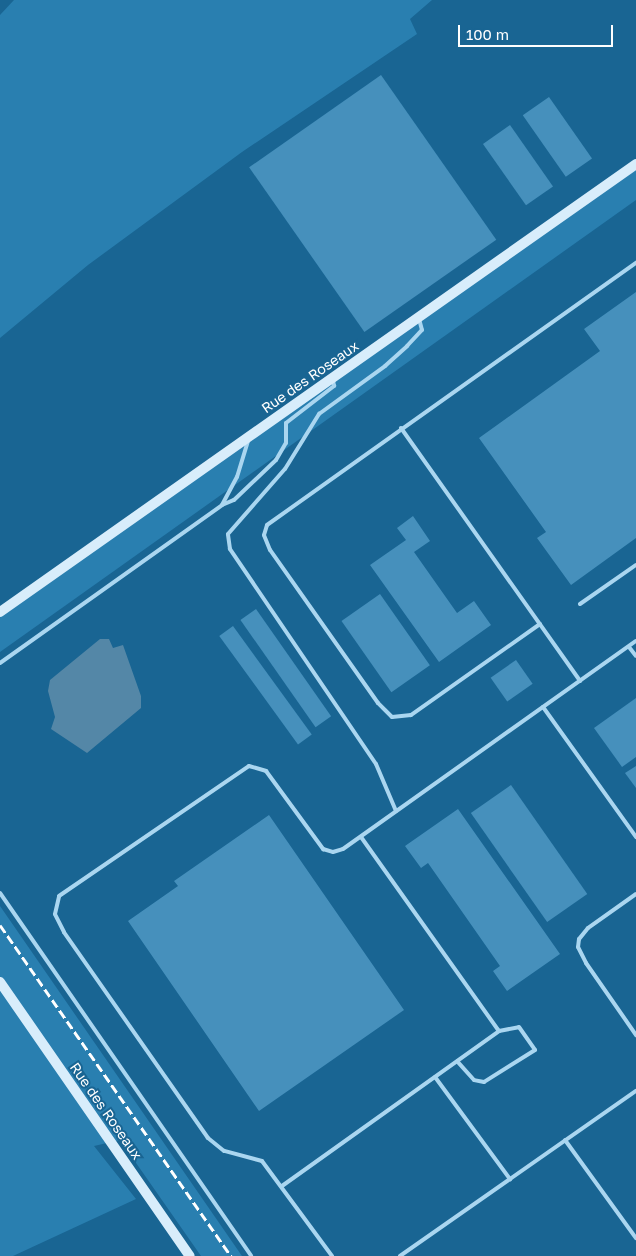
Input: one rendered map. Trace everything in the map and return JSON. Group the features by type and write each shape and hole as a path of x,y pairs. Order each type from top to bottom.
{"street":[{"name":"Rue des Roseaux","path":"0,612 636,164"},
{"name":"Rue des Roseaux","path":"0,982 190,1256"}],"lane":[{"path":"540,624 411,715 392,717 385,713 270,550 264,535 267,525 274,517 636,262"},
{"path":"396,811 376,764 230,549 228,534 285,469 319,414 385,366 422,330 418,317"},
{"path":"0,663 222,505 234,500 276,460 286,442 286,423 334,386 332,378"},
{"path":"401,428 580,681"},
{"path":"222,505 237,477 249,436"},
{"path":"580,604 634,566 636,572"},
{"path":"332,1256 262,1161 224,1151 208,1138 64,932 55,914 56,902 64,892 249,766 266,771 322,849 338,851 361,837 636,642"},
{"path":"628,647 636,656"},
{"path":"543,707 636,837"},
{"path":"361,837 499,1031"},
{"path":"0,893 251,1256"},
{"path":"636,894 588,928 579,939 578,946 586,963 636,1035"},
{"path":"282,1186 435,1077 457,1061 499,1031 518,1027 535,1050 484,1082 474,1080 457,1061"},
{"path":"435,1077 510,1179"},
{"path":"400,1256 636,1091"},
{"path":"565,1140 636,1238"}],"shaded area":[{"path":"14,0 432,0 410,19 417,34 242,152 88,265 0,338 0,15"},
{"path":"636,164 636,200 0,652 0,612"},
{"path":"100,639 109,639 113,648 123,645 141,696 141,708 87,753 51,729 55,717 48,691 50,680"},
{"path":"0,906 242,1256 201,1256 120,1140 94,1146 136,1199 13,1256 0,1256"}],"building":[{"path":"381,75 496,240 364,332 249,167"},
{"path":"549,97 592,158 566,177 523,115"},
{"path":"510,125 553,186 526,205 483,144"},
{"path":"636,292 636,538 571,585 537,538 546,532 479,438 600,351 584,329"},
{"path":"413,516 430,541 414,552 457,613 474,601 491,625 439,662 370,565 406,540 397,528"},
{"path":"380,594 430,665 391,692 341,621"},
{"path":"256,609 331,716 316,727 240,620"},
{"path":"233,626 312,734 298,744 219,636"},
{"path":"516,660 533,684 507,702 491,678"},
{"path":"636,698 636,757 622,767 594,728"},
{"path":"636,766 636,788 625,773"},
{"path":"511,785 587,894 547,922 471,813"},
{"path":"458,809 560,954 507,991 493,971 500,966 428,863 421,868 405,846"},
{"path":"269,815 404,1010 259,1111 128,921 178,886 174,881"}],"railway":[{"path":"0,925 231,1256"}]}
